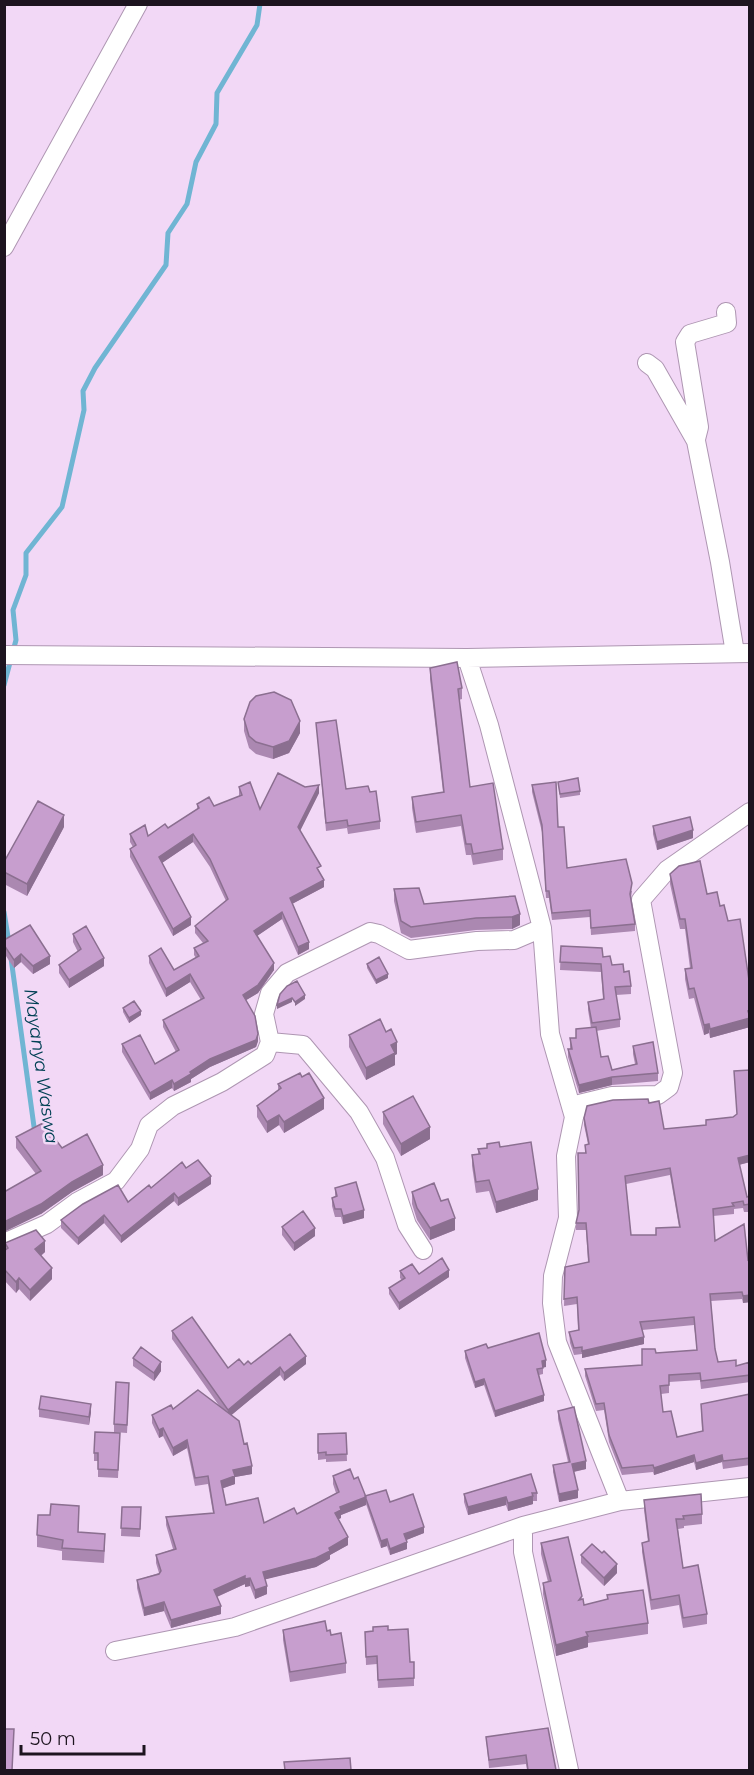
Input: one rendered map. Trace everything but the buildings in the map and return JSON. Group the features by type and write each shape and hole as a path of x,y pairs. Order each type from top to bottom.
{"street":[{"path":"4,247 138,4"},
{"path":"696,441 699,427 685,342 690,334 727,323 726,312"},
{"path":"4,655 467,658 742,653 720,562 696,441 655,369 647,363"},
{"path":"467,658 489,724 542,928 550,1035 574,1118"},
{"path":"620,1501 557,1342 553,1313 553,1276 568,1218 566,1156 579,1104 612,1096 658,1095 669,1087 673,1073 641,900 666,870 750,813"},
{"path":"4,1243 47,1224 77,1202 116,1181 140,1149 149,1125 173,1106 222,1082 265,1054 270,1042 264,1014 270,993 287,973 370,932 379,934 409,950 477,941 514,940 542,928"},
{"path":"270,1042 303,1045 359,1112 384,1158 407,1225 423,1250"},
{"path":"115,1651 236,1628 523,1526 620,1501 750,1487"},
{"path":"523,1526 523,1552 568,1770"}],"waterway":[{"name":"Mayanya Waswa","path":"4,685 16,640 13,610 26,575 26,553 62,507 84,410 83,391 95,368 166,265 168,233 187,204 196,162 216,124 217,93 257,25 260,4"},
{"name":"Mayanya Waswa","path":"4,912 9,943"},
{"name":"Mayanya Waswa","path":"11,958 35,1134"}]}
